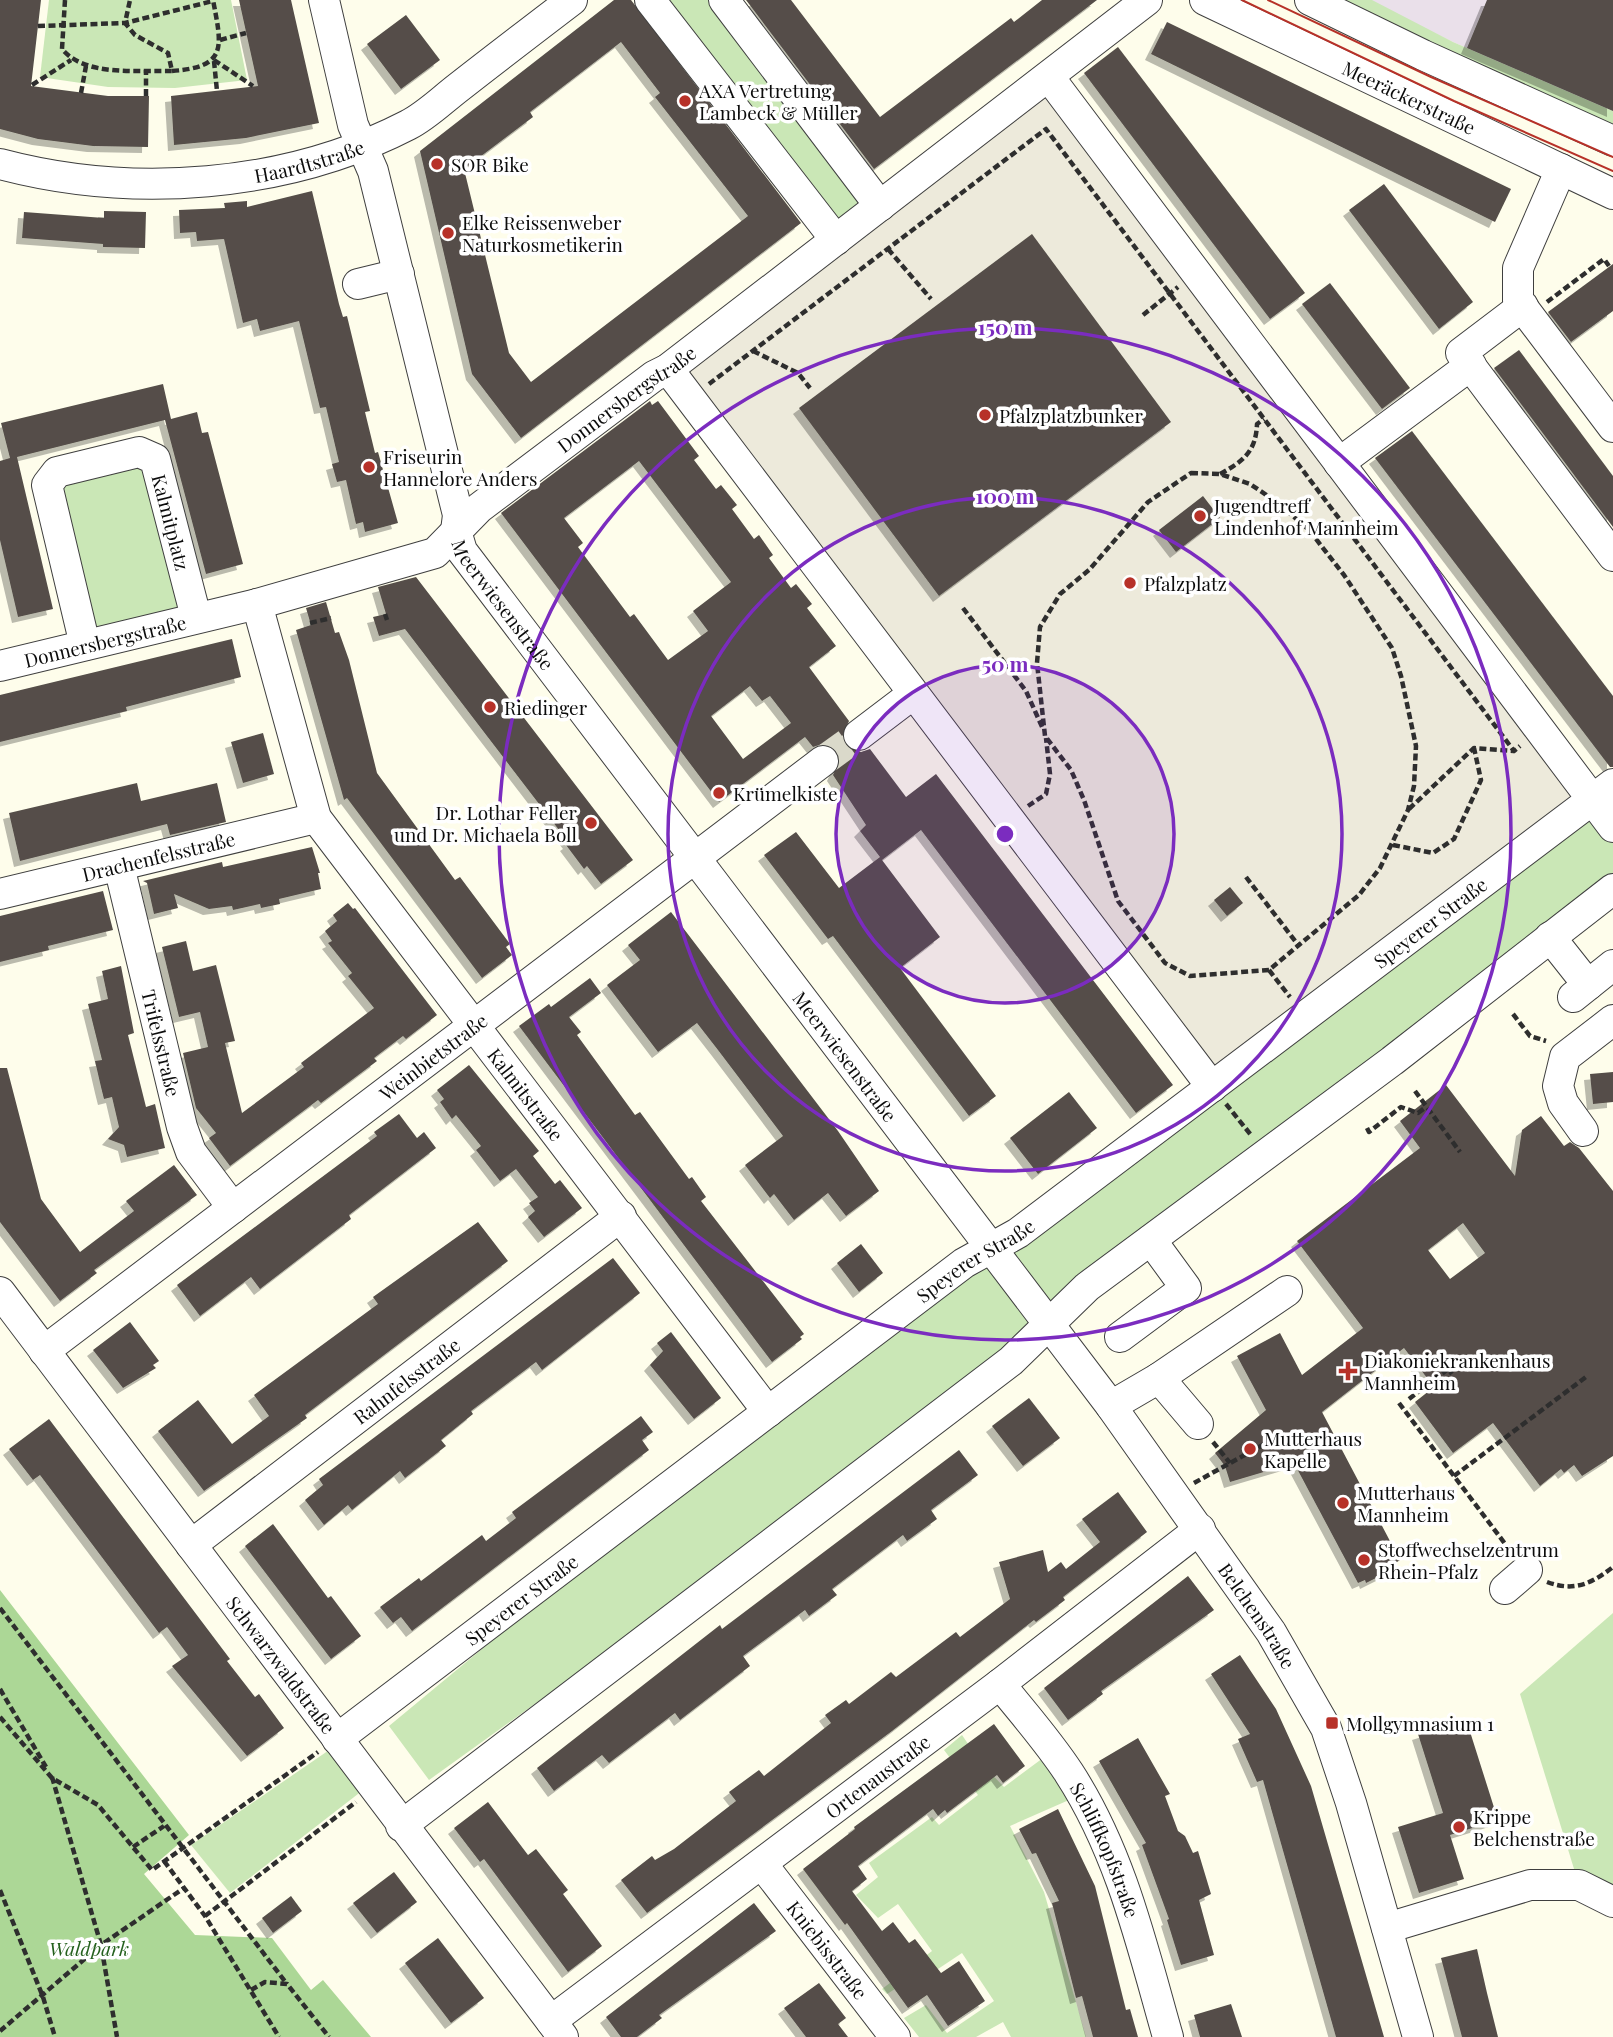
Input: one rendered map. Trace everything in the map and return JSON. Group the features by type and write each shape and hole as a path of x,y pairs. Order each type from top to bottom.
{"street":[{"name":"Meerwiesenstraße","path":"324,0 353,125 373,171 399,274 458,514 456,531 462,551 989,1247"},
{"name":"Haardtstraße","path":"0,164 76,178 152,185 237,177 338,156 410,124 572,0"},
{"path":"650,0 836,240"},
{"path":"724,0 880,206"},
{"name":"Donnersbergstraße","path":"0,666 257,604 435,553 479,508 668,369 1147,0"},
{"name":"Meeräckerstraße","path":"1205,0 1613,194"},
{"path":"1310,0 1423,55 1613,141"},
{"path":"1049,77 1541,731 1603,792 1613,827"},
{"path":"1560,169 1518,268 1517,293 1526,311 1613,427"},
{"path":"358,284 399,274"},
{"path":"1526,311 1461,353 1613,556"},
{"path":"1339,463 1471,365"},
{"path":"668,369 1212,1087"},
{"name":"Kalmitplatz","path":"85,645 47,485 57,472 139,452 155,459 196,617"},
{"name":"Kalmitstraße","path":"257,604 316,818 768,1412"},
{"path":"859,735 913,694"},
{"name":"Weinbietstraße","path":"44,1351 823,761"},
{"name":"Speyerer Straße","path":"337,1739 768,1412 989,1247 1018,1233 1603,792"},
{"name":"Drachenfelsstraße","path":"0,894 316,818"},
{"name":"Trifelsstraße","path":"119,866 182,1127 191,1152 233,1208"},
{"path":"401,1826 1011,1361 1087,1287 1392,1061 1613,889"},
{"path":"1550,937 1580,991 1613,965"},
{"path":"1583,1131 1563,1103 1558,1086 1565,1057 1613,1020"},
{"name":"Rahnfelsstraße","path":"191,1545 621,1216"},
{"path":"1120,1337 1186,1288 1152,1240"},
{"name":"Belchenstraße","path":"989,1247 1111,1406 1200,1529 1271,1632 1326,1728 1351,1803 1419,2037"},
{"path":"1111,1406 1158,1378 1287,1291"},
{"name":"Schwarzwaldstraße","path":"0,1292 557,2029"},
{"path":"1158,1378 1198,1424"},
{"name":"Ortenaustraße","path":"557,2029 762,1864 1200,1529"},
{"path":"1505,1589 1527,1570"},
{"name":"Schliffkopfstraße","path":"1000,1684 1068,1772 1107,1845 1125,1884 1168,2037"},
{"name":"Kniebisstraße","path":"762,1864 895,2037"},
{"path":"1387,1928 1530,1885 1578,1885 1613,1902"}],"path":[{"path":"65,0 62,49 71,60 86,66 172,71 199,69 214,60"},
{"path":"125,23 130,0"},
{"path":"38,26 125,23 213,1 220,40 214,60 217,91"},
{"path":"125,23 135,35 168,53 172,61 172,71"},
{"path":"220,40 246,33"},
{"path":"32,85 71,60"},
{"path":"214,60 253,86"},
{"path":"81,93 86,66"},
{"path":"146,70 146,96"},
{"path":"691,398 1046,129 1514,751"},
{"path":"888,248 932,299"},
{"path":"1526,311 1604,259 1609,266"},
{"path":"1143,315 1196,273"},
{"path":"753,351 798,373 810,388"},
{"path":"1220,474 1250,455 1256,441 1257,424 1264,419"},
{"path":"963,608 1026,691 1045,736 1071,770 1084,800 1118,901 1165,963 1190,976 1269,970 1359,895 1380,868 1408,810 1414,786 1416,746 1392,648 1344,575 1309,530 1277,502 1250,484 1220,474 1191,473 1148,502 1110,548 1060,594 1049,609 1040,627 1037,645 1045,736 1049,765 1046,794 1008,819"},
{"path":"310,623 331,618"},
{"path":"1408,810 1474,748 1514,751 1541,731"},
{"path":"1393,845 1433,853 1454,839 1481,780 1474,748"},
{"path":"1246,877 1299,946"},
{"path":"1269,970 1305,1017"},
{"path":"1513,1014 1530,1036"},
{"path":"1212,1087 1259,1144"},
{"path":"1415,1091 1460,1152"},
{"path":"1367,1128 1369,1132 1401,1107 1418,1113 1426,1106"},
{"path":"1409,1399 1448,1369 1452,1374"},
{"path":"1454,1476 1586,1377"},
{"path":"1399,1403 1534,1577 1574,1589 1597,1579 1613,1567"},
{"path":"1175,1494 1279,1436"},
{"path":"0,1608 180,1848 329,2037"},
{"path":"0,1689 52,1778 101,1945 117,2037"},
{"path":"0,1717 52,1778 98,1805 152,1870 337,1739"},
{"path":"205,1916 373,1788"},
{"path":"133,1847 164,1826"},
{"path":"164,1861 205,1916 279,2037"},
{"path":"0,2031 101,1945 184,1888"},
{"path":"0,1890 43,1997 55,2037"},
{"path":"251,1990 265,1982 287,1984"}],"shaded area":[{"path":"1367,0 1613,0 1613,113 1453,42"},
{"name":"Pfalzplatz","path":"1049,94 1580,795 1212,1073 681,372"}],"green space":[{"path":"49,0 231,0 247,80 175,88 108,87 40,77"},
{"path":"650,0 724,0 880,206 1581,794 1613,784 1613,876 1011,1361 429,1780 389,1726 768,1412 1212,1087 835,240"},
{"path":"1322,0 1372,0 1453,42 1613,111 1613,135"},
{"path":"139,452 196,617 85,645 57,472"},
{"name":"Waldpark","path":"0,1590 189,1835 144,1874 195,1935 272,1938 311,1990 323,1980 371,2037 0,2037"},
{"path":"1613,1613 1613,1902 1579,1885 1520,1694"},
{"path":"962,1735 981,1763 1004,1787 1043,1758 1069,1800 1010,1826 1044,1892 1086,2037 1011,2037 1003,2022 976,2037 919,2037 904,2018 926,2005 947,2033 994,2001 962,1953 923,1979 919,1974 887,1994 882,1989 932,1951 898,1904 878,1918 856,1895 878,1877 869,1863 932,1817 939,1825 978,1795 944,1750"},
{"path":"335,1746 367,1787 230,1893 191,1845"}],"building":[{"path":"0,0 41,0 31,86 108,96 149,96 148,147 93,146 38,139 0,129"},
{"path":"239,0 291,0 319,123 246,138 174,145 171,96 258,86"},
{"path":"614,0 631,0 801,223 521,438 472,374 420,151","holes":["621,42 660,93 655,97 748,216 531,382 509,353 464,169 533,117 530,112"]},
{"path":"746,0 791,0 880,117 1011,18 1014,22 1042,0 1097,0 874,169"},
{"path":"1487,0 1613,0 1613,111 1467,48"},
{"path":"406,15 440,60 401,89 367,44"},
{"path":"1167,22 1511,189 1495,222 1151,54"},
{"path":"1118,47 1305,293 1270,319 1084,73"},
{"path":"1384,184 1473,302 1439,329 1349,210"},
{"path":"312,191 339,304 343,317 347,316 370,411 365,412 375,453 378,452 398,523 365,532 363,522 356,524 346,480 337,482 332,464 339,462 326,407 320,408 299,321 260,331 257,319 243,323 224,239 197,241 196,232 180,233 179,210 225,208 224,203 247,201 247,207"},
{"path":"104,211 146,212 145,248 103,247 103,244 22,238 24,212 104,218"},
{"name":"Pfalzplatzbunker","path":"1032,234 1171,422 939,596 799,408"},
{"path":"1613,264 1613,311 1571,342 1548,312"},
{"path":"1330,283 1410,388 1382,409 1302,304"},
{"path":"1519,350 1613,476 1613,527 1494,368"},
{"path":"163,384 171,419 197,412 202,433 208,432 243,564 206,574 165,420 17,457 53,609 18,617 0,540 0,461 10,458 1,423"},
{"path":"650,401 652,405 658,401 699,456 694,460 716,489 721,485 737,505 732,509 754,539 759,535 773,555 769,558 791,588 796,584 812,604 807,608 836,646 809,667 849,721 842,737 846,746 861,752 870,749 906,797 936,774 1173,1085 1136,1113 921,830 882,860 940,937 900,968 996,1096 969,1116 833,936 828,939 764,855 796,832 839,888 880,857 860,831 866,825 833,775 840,760 836,750 822,744 813,747 805,737 719,802 501,513","holes":["639,461 731,582 693,611 708,631 668,660 634,614 630,617 578,547 583,543 564,518","750,686 762,701 770,696 791,723 743,759 711,716"]},
{"path":"1412,431 1613,696 1613,767 1610,767 1375,458"},
{"path":"1203,496 1220,518 1176,552 1159,530"},
{"path":"416,577 633,860 601,884 587,866 584,869 566,845 569,843 405,629 379,636 373,617 386,614 378,587"},
{"path":"326,602 335,633 339,632 349,660 377,773 455,880 460,877 510,944 506,947 512,955 482,978 347,798 344,800 296,630 311,625 306,608"},
{"path":"232,639 241,677 126,707 127,711 0,742 0,695"},
{"path":"263,733 274,774 243,783 231,742"},
{"path":"137,783 141,801 217,783 226,822 170,835 167,824 20,861 9,813"},
{"path":"312,847 320,873 321,889 279,899 280,904 261,908 260,904 233,910 232,906 209,909 174,894 178,908 154,914 147,883 143,881 222,862 223,867"},
{"path":"1230,887 1243,903 1227,916 1214,900"},
{"path":"103,891 113,930 48,946 49,950 0,962 0,916"},
{"path":"348,903 355,908 437,1015 406,1039 403,1036 374,1058 377,1061 321,1103 318,1100 230,1166 209,1138 216,1133 196,1108 183,1053 208,1047 200,1012 179,1017 162,947 186,941 193,971 216,965 235,1041 225,1043 242,1113 304,1067 301,1063 374,1008 348,976 352,973 328,943 332,941 325,931 337,921 333,915"},
{"path":"671,912 838,1131 879,1191 846,1216 828,1193 794,1220 774,1194 770,1198 745,1165 783,1136 718,1050 697,1023 658,1052 607,985 640,960 628,945"},
{"path":"121,966 134,1033 128,1035 146,1107 155,1104 165,1148 127,1157 124,1145 108,1139 119,1127 112,1097 104,1099 95,1061 102,1060 88,1004 108,999 102,971"},
{"path":"590,978 601,993 569,1017 581,1032 577,1035 635,1115 640,1112 689,1179 692,1177 706,1197 701,1201 804,1334 800,1337 802,1339 772,1362 519,1026 549,1004 551,1007"},
{"path":"469,1065 539,1151 533,1156 555,1184 560,1180 582,1208 544,1237 528,1217 535,1211 529,1203 538,1197 516,1169 500,1181 476,1150 481,1146 456,1115 452,1119 440,1102 444,1099 437,1090"},
{"path":"0,1068 7,1068 41,1199 80,1252 134,1211 126,1201 174,1165 197,1195 94,1270 97,1273 60,1301 0,1222"},
{"path":"1613,1072 1613,1102 1593,1104 1590,1074"},
{"path":"1446,1085 1515,1176 1522,1130 1541,1116 1564,1146 1570,1142 1579,1148 1613,1191 1613,1456 1582,1476 1574,1465 1564,1473 1561,1469 1540,1486 1493,1423 1453,1453 1415,1402 1434,1387 1404,1348 1322,1412 1400,1560 1394,1564 1396,1568 1366,1583 1365,1580 1358,1583 1294,1463 1230,1482 1225,1466 1215,1453 1266,1410 1237,1356 1280,1333 1302,1375 1363,1328 1297,1241 1420,1148 1400,1121","holes":["1463,1223 1485,1253 1450,1279 1428,1250"]},
{"path":"1069,1092 1097,1128 1038,1174 1010,1138"},
{"path":"399,1114 417,1138 424,1132 436,1148 349,1215 351,1219 260,1289 251,1277 200,1316 177,1285 377,1136 374,1132"},
{"path":"478,1222 508,1261 305,1415 307,1418 204,1491 158,1431 198,1400 232,1444 269,1416 254,1395 378,1304 373,1297"},
{"path":"861,1244 883,1273 859,1292 837,1263"},
{"path":"613,1258 640,1293 542,1370 536,1362 471,1411 473,1414 441,1440 446,1446 405,1478 400,1471 352,1510 348,1505 324,1525 305,1500 323,1485 319,1479"},
{"path":"130,1322 159,1361 153,1365 156,1368 123,1388 93,1350"},
{"path":"671,1332 721,1398 694,1419 650,1365 663,1351 657,1343"},
{"path":"1029,1398 1060,1438 1023,1466 992,1426"},
{"path":"641,1416 653,1432 642,1440 649,1450 412,1631 401,1617 393,1623 380,1607 419,1578 421,1581 482,1535 486,1541 516,1518 512,1512"},
{"path":"49,1419 230,1659 227,1661 255,1697 259,1694 284,1728 247,1756 172,1666 188,1655 167,1627 159,1633 40,1475 33,1480 9,1449"},
{"path":"959,1450 978,1475 931,1510 937,1519 907,1541 903,1535 832,1589 837,1595 809,1616 805,1610 743,1656 750,1666 680,1720 675,1713 609,1763 602,1755 554,1791 537,1768 720,1625 722,1629"},
{"path":"1118,1492 1147,1532 1063,1597 1065,1600 1036,1622 1034,1620 892,1731 647,1913 621,1880 652,1856 655,1860 674,1849 736,1801 729,1792 759,1770 764,1776 831,1723 825,1715 846,1700 849,1704 891,1672 896,1677 956,1632 960,1637 1010,1599 999,1562 1043,1550 1048,1572 1061,1562 1066,1569 1100,1542 1082,1519"},
{"path":"273,1524 328,1598 331,1596 361,1636 331,1659 245,1546"},
{"path":"1188,1576 1214,1610 1101,1691 1103,1694 1068,1720 1044,1688"},
{"path":"1240,1655 1276,1709 1311,1786 1384,2037 1336,2037 1263,1780 1257,1782 1238,1739 1250,1734 1211,1674"},
{"path":"1466,1719 1498,1820 1450,1835 1464,1879 1419,1893 1398,1827 1443,1813 1418,1734"},
{"path":"994,1724 1025,1766 1003,1783 997,1775 947,1813 945,1810 938,1816 933,1809 858,1866 867,1879 852,1891 882,1931 893,1922 909,1943 915,1939 941,1973 959,1961 985,2001 948,2026 927,1995 908,2008 847,1923 845,1925 803,1869 855,1829 854,1827"},
{"path":"1138,1738 1170,1794 1165,1796 1178,1831 1185,1836 1193,1853 1198,1851 1211,1894 1199,1900 1214,1955 1181,1965 1167,1920 1169,1919 1142,1845 1146,1843 1099,1761"},
{"path":"488,1802 528,1855 536,1849 568,1890 563,1894 602,1946 568,1972 484,1859 480,1862 454,1828"},
{"path":"1058,1809 1095,1886 1126,2010 1130,2009 1138,2037 1093,2037 1082,1996 1076,1998 1052,1903 1059,1901 1036,1853 1032,1854 1019,1829"},
{"path":"394,1872 417,1902 377,1933 353,1903"},
{"path":"291,1896 302,1911 273,1933 262,1918"},
{"path":"754,1903 776,1931 659,2015 662,2018 637,2037 621,2037 606,2017"},
{"path":"438,1938 484,1998 451,2023 405,1963"},
{"path":"1477,1949 1498,2037 1462,2037 1441,1958"},
{"path":"819,1983 846,2018 838,2024 848,2037 806,2037 784,2008"},
{"path":"1231,2004 1242,2037 1200,2037 1194,2015"}],"tunnel":[{"path":"823,761 859,735"}],"tram line":[{"path":"1242,0 1454,101 1613,171"},
{"path":"1268,0 1431,77 1613,157"}],"place":[{"name":"AXA Vertretung Lambeck & Müller","path":"685,101"},
{"name":"SOR Bike","path":"437,164"},
{"name":"Elke Reissenweber Naturkosmetikerin","path":"448,233"},
{"name":"Pfalzplatzbunker","path":"985,415"},
{"name":"Friseurin Hannelore Anders","path":"369,467"},
{"name":"Jugendtreff Lindenhof Mannheim","path":"1200,516"},
{"name":"Pfalzplatz","path":"1130,583"},
{"name":"Riedinger","path":"490,707"},
{"name":"Krümelkiste","path":"719,793"},
{"name":"Dr. Lothar Feller und Dr. Michaela Boll","path":"591,823"},
{"name":"Diakoniekrankenhaus Mannheim","path":"1348,1371"},
{"name":"Mutterhaus Kapelle","path":"1250,1449"},
{"name":"Mutterhaus Mannheim","path":"1343,1503"},
{"name":"Stoffwechselzentrum Rhein-Pfalz","path":"1364,1560"},
{"name":"Mollgymnasium 1","path":"1332,1723"},
{"name":"Krippe Belchenstraße","path":"1459,1827"}]}
